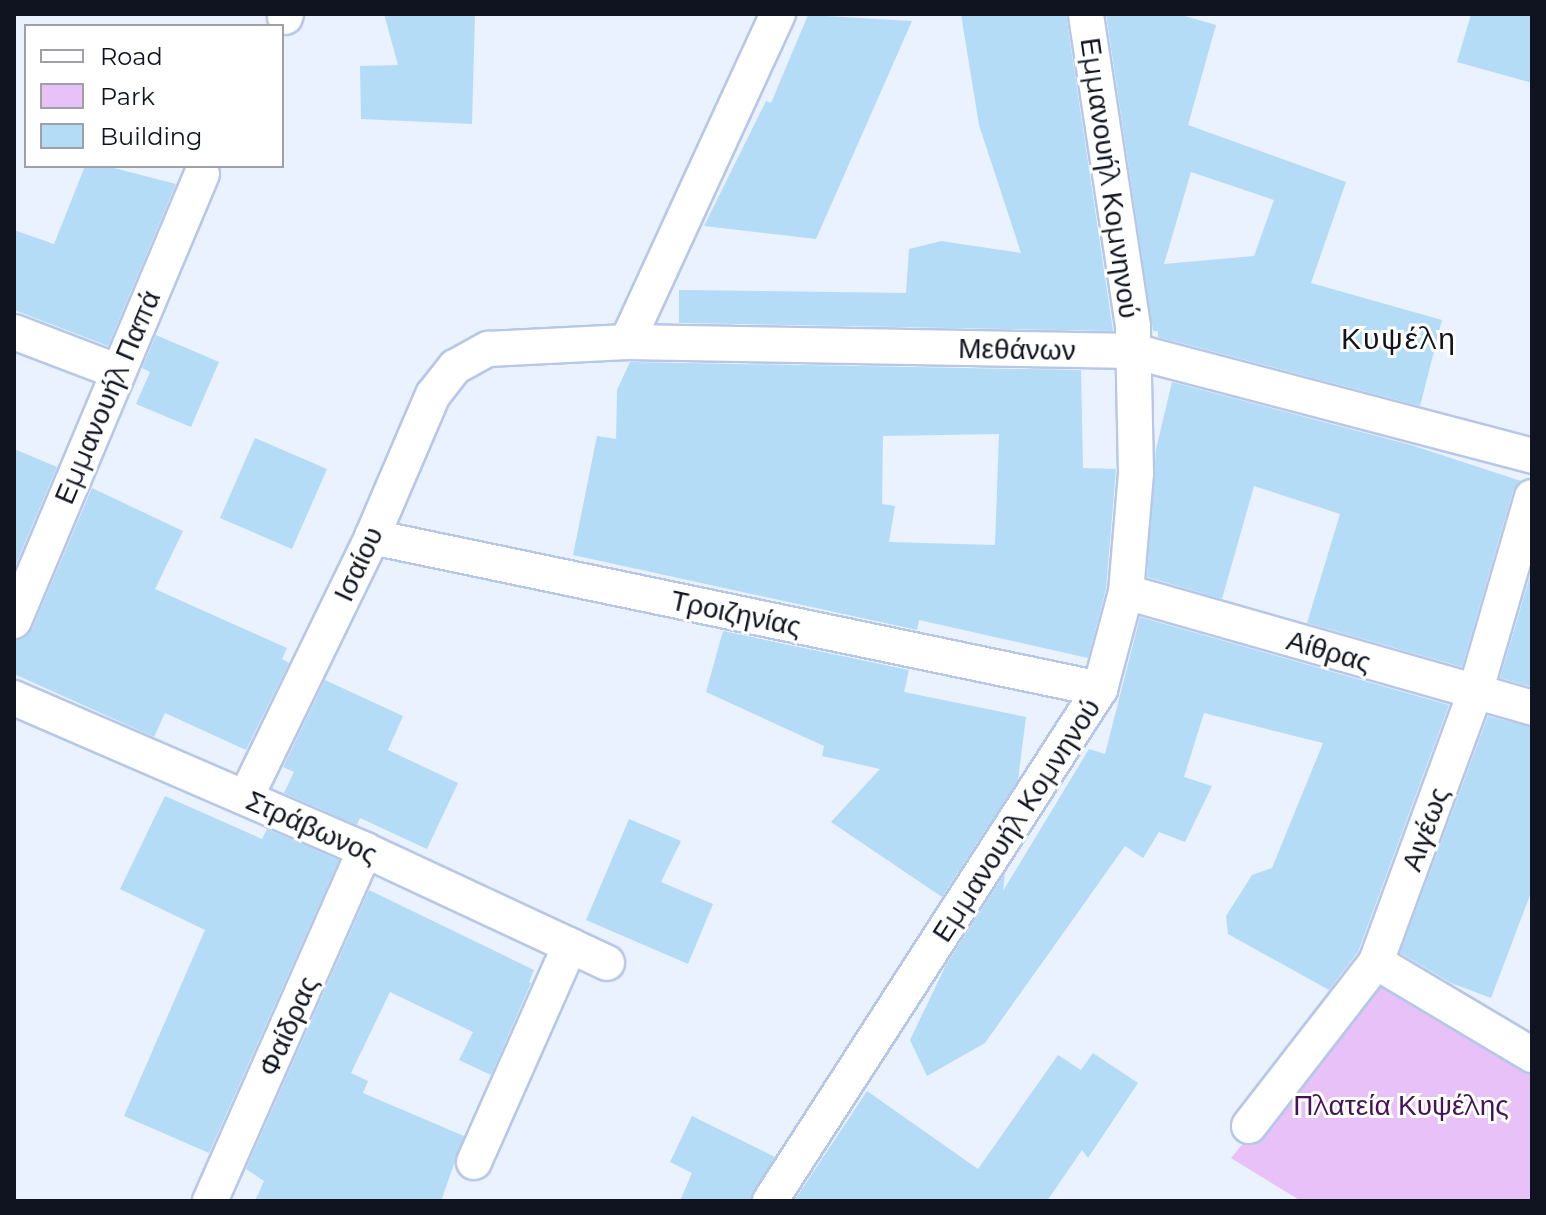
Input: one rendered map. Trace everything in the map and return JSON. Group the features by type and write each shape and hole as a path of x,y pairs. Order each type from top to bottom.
{"street":[{"path":"627,342 778,14"},
{"name":"Εμμανουήλ Κομνηνού","path":"770,1201 1100,689 1126,592 1136,473 1133,326 1086,14"},
{"name":"Εμμανουήλ Παπά","path":"14,621 116,371 202,174"},
{"path":"14,332 116,371"},
{"name":"Μεθάνων","path":"488,349 627,342 1133,351 1532,456"},
{"name":"Ισαίου","path":"246,797 372,537 433,395 455,367 488,349"},
{"name":"Αιγέως","path":"1249,1126 1376,962 1475,693 1532,497"},
{"name":"Τροιζηνίας","path":"372,537 1100,689"},
{"name":"Αίθρας","path":"1126,592 1532,708"},
{"name":"Στράβωνος","path":"14,698 365,850 607,963"},
{"name":"Φαίδρας","path":"210,1201 365,850"},
{"path":"474,1162 570,945"},
{"path":"1376,962 1532,1055"}],"green space":[{"name":"Πλατεία Κυψέλης","path":"1378,979 1532,1069 1532,1201 1301,1201 1231,1158"}],"building":[{"path":"384,14 475,14 472,124 361,119 360,66 398,65"},
{"path":"961,14 1066,14 1113,331 679,323 679,290 906,293 909,249 941,241 1021,253 979,125"},
{"path":"1106,14 1178,14 1216,25 1188,125 1346,182 1311,283 1442,320 1420,406 1158,337 1158,331 1153,331","holes":["1191,172 1274,200 1254,256 1164,264"]},
{"path":"1471,14 1532,14 1532,83 1457,62"},
{"path":"808,15 912,21 816,239 704,226 766,101 771,103"},
{"path":"84,168 114,168 176,184 108,346 14,310 14,230 54,244"},
{"path":"156,335 219,362 191,427 136,404 150,372 142,368"},
{"path":"630,362 1081,370 1083,468 1116,469 1106,589 1088,658 919,620 917,630 573,555 597,436 616,439 617,390","holes":["999,434 995,545 889,542 895,506 882,504 883,436"]},
{"path":"1172,382 1411,445 1521,481 1513,491 1462,667 1307,623 1340,514 1254,486 1222,599 1147,577 1156,449"},
{"path":"255,438 327,469 292,549 220,518"},
{"path":"14,449 57,467 14,569"},
{"path":"92,488 183,531 155,589 287,648 282,659 289,663 246,750 165,713 154,737 14,674 14,641 25,637 32,629"},
{"path":"1532,569 1532,687 1500,678"},
{"path":"1140,617 1449,705 1358,952 1329,990 1228,934 1226,916 1252,875 1272,868 1323,743 1204,713 1184,777 1212,786 1185,842 1159,832 1143,858 1125,846 985,1043 927,1076 910,1040 946,965 1005,873 1003,891 1089,749 1105,754"},
{"path":"723,631 909,670 904,692 1026,717 1018,780 942,897 831,822 880,769 822,756 824,746 706,692"},
{"path":"325,680 403,716 388,750 458,783 427,849 360,818 357,825 284,793 294,772 283,767"},
{"path":"1488,716 1532,727 1532,890 1491,998 1451,983 1400,953"},
{"path":"165,796 262,839 267,829 339,860 209,1153 124,1116 205,930 120,889"},
{"path":"629,819 681,841 661,882 713,904 688,964 586,920"},
{"path":"369,890 534,970 531,983 491,1075 459,1060 473,1032 390,992 351,1073 368,1081 363,1093 464,1136 441,1201 255,1201 264,1181 246,1169"},
{"path":"1093,1053 1138,1083 1088,1158 1082,1150 1047,1201 794,1201 867,1091 978,1169 1058,1055 1081,1070"},
{"path":"692,1116 775,1157 750,1201 680,1201 692,1173 670,1162"}],"district":[{"name":"Κυψέλη","path":"1399,339"}]}
